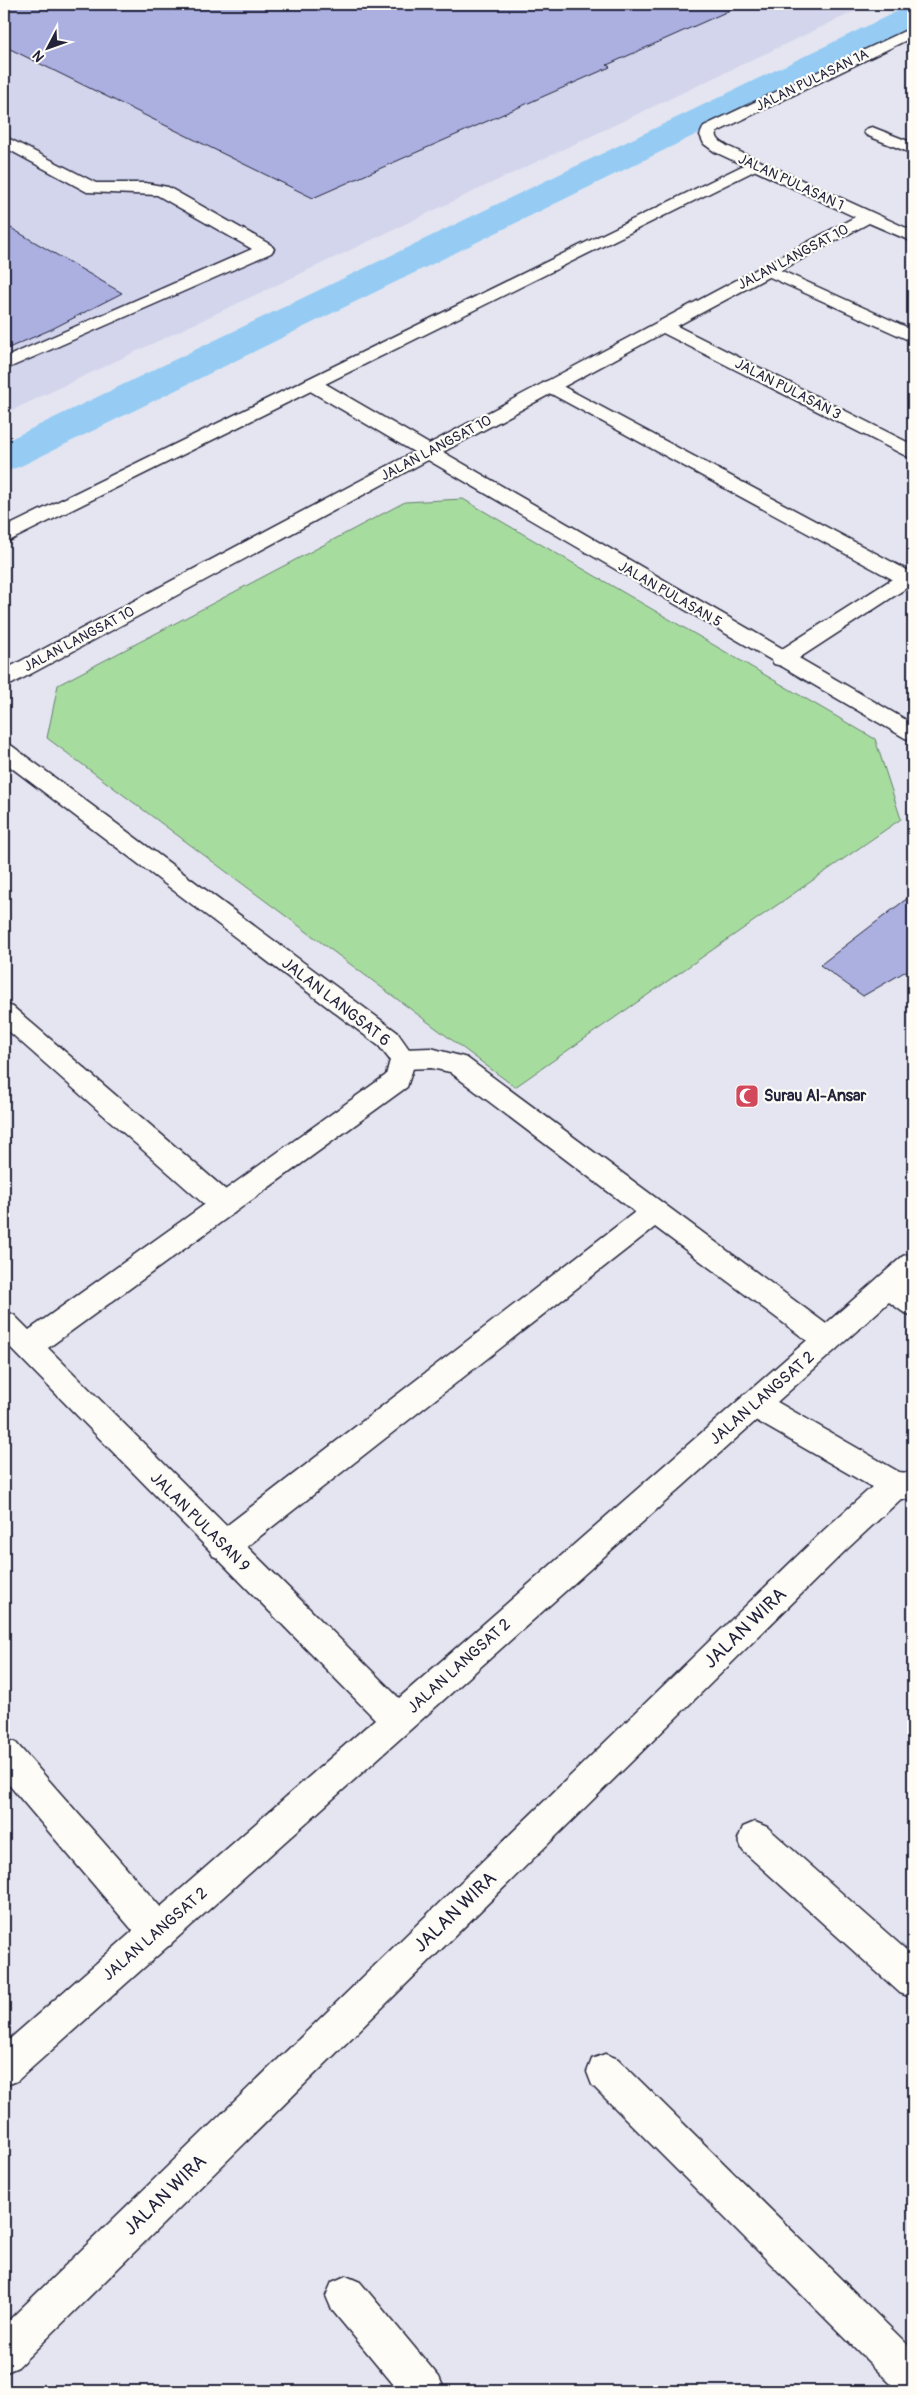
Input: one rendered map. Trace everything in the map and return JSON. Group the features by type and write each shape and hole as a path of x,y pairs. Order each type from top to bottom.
{"street":[{"name":"JALAN PULASAN 1A","path":"710,129 913,31"},
{"name":"JALAN PULASAN 1","path":"710,129 708,135 710,140 721,149 913,237"},
{"path":"872,132 913,149"},
{"path":"4,141 94,188 145,188 162,191 265,249 4,366"},
{"path":"4,536 754,165"},
{"name":"JALAN LANGSAT 10","path":"4,679 868,217"},
{"path":"769,270 913,337"},
{"name":"JALAN PULASAN 3","path":"663,326 913,452"},
{"name":"JALAN PULASAN 5","path":"312,384 782,659 913,733"},
{"path":"551,386 911,579 782,659"},
{"name":"JALAN LANGSAT 6","path":"4,751 388,1039 403,1059 398,1080 27,1347"},
{"path":"4,1013 224,1205"},
{"path":"403,1059 430,1058 458,1065 827,1340"},
{"path":"224,1546 656,1212"},
{"name":"JALAN LANGSAT 2","path":"4,2068 827,1340 901,1295 913,1264"},
{"name":"JALAN PULASAN 9","path":"4,1323 398,1720"},
{"path":"754,1404 904,1485"},
{"name":"JALAN WIRA","path":"4,2353 835,1540 904,1485"},
{"path":"4,1754 158,1932"},
{"path":"755,1839 913,1980"},
{"path":"606,2072 913,2378"},
{"path":"346,2296 425,2391"}],"shaded area":[{"path":"4,4 870,4 4,414"}],"green space":[{"path":"463,499 875,739 901,819 515,1087 47,738 58,685 405,502"}],"building":[{"path":"4,4 744,4 607,65 610,67 313,198 4,46"},
{"path":"4,224 122,293 52,329 4,350"},
{"path":"913,894 913,967 863,996 820,965"}],"waterway":[{"path":"4,458 913,16"}],"place":[{"name":"Surau Al-Ansar","path":"747,1096"}]}
